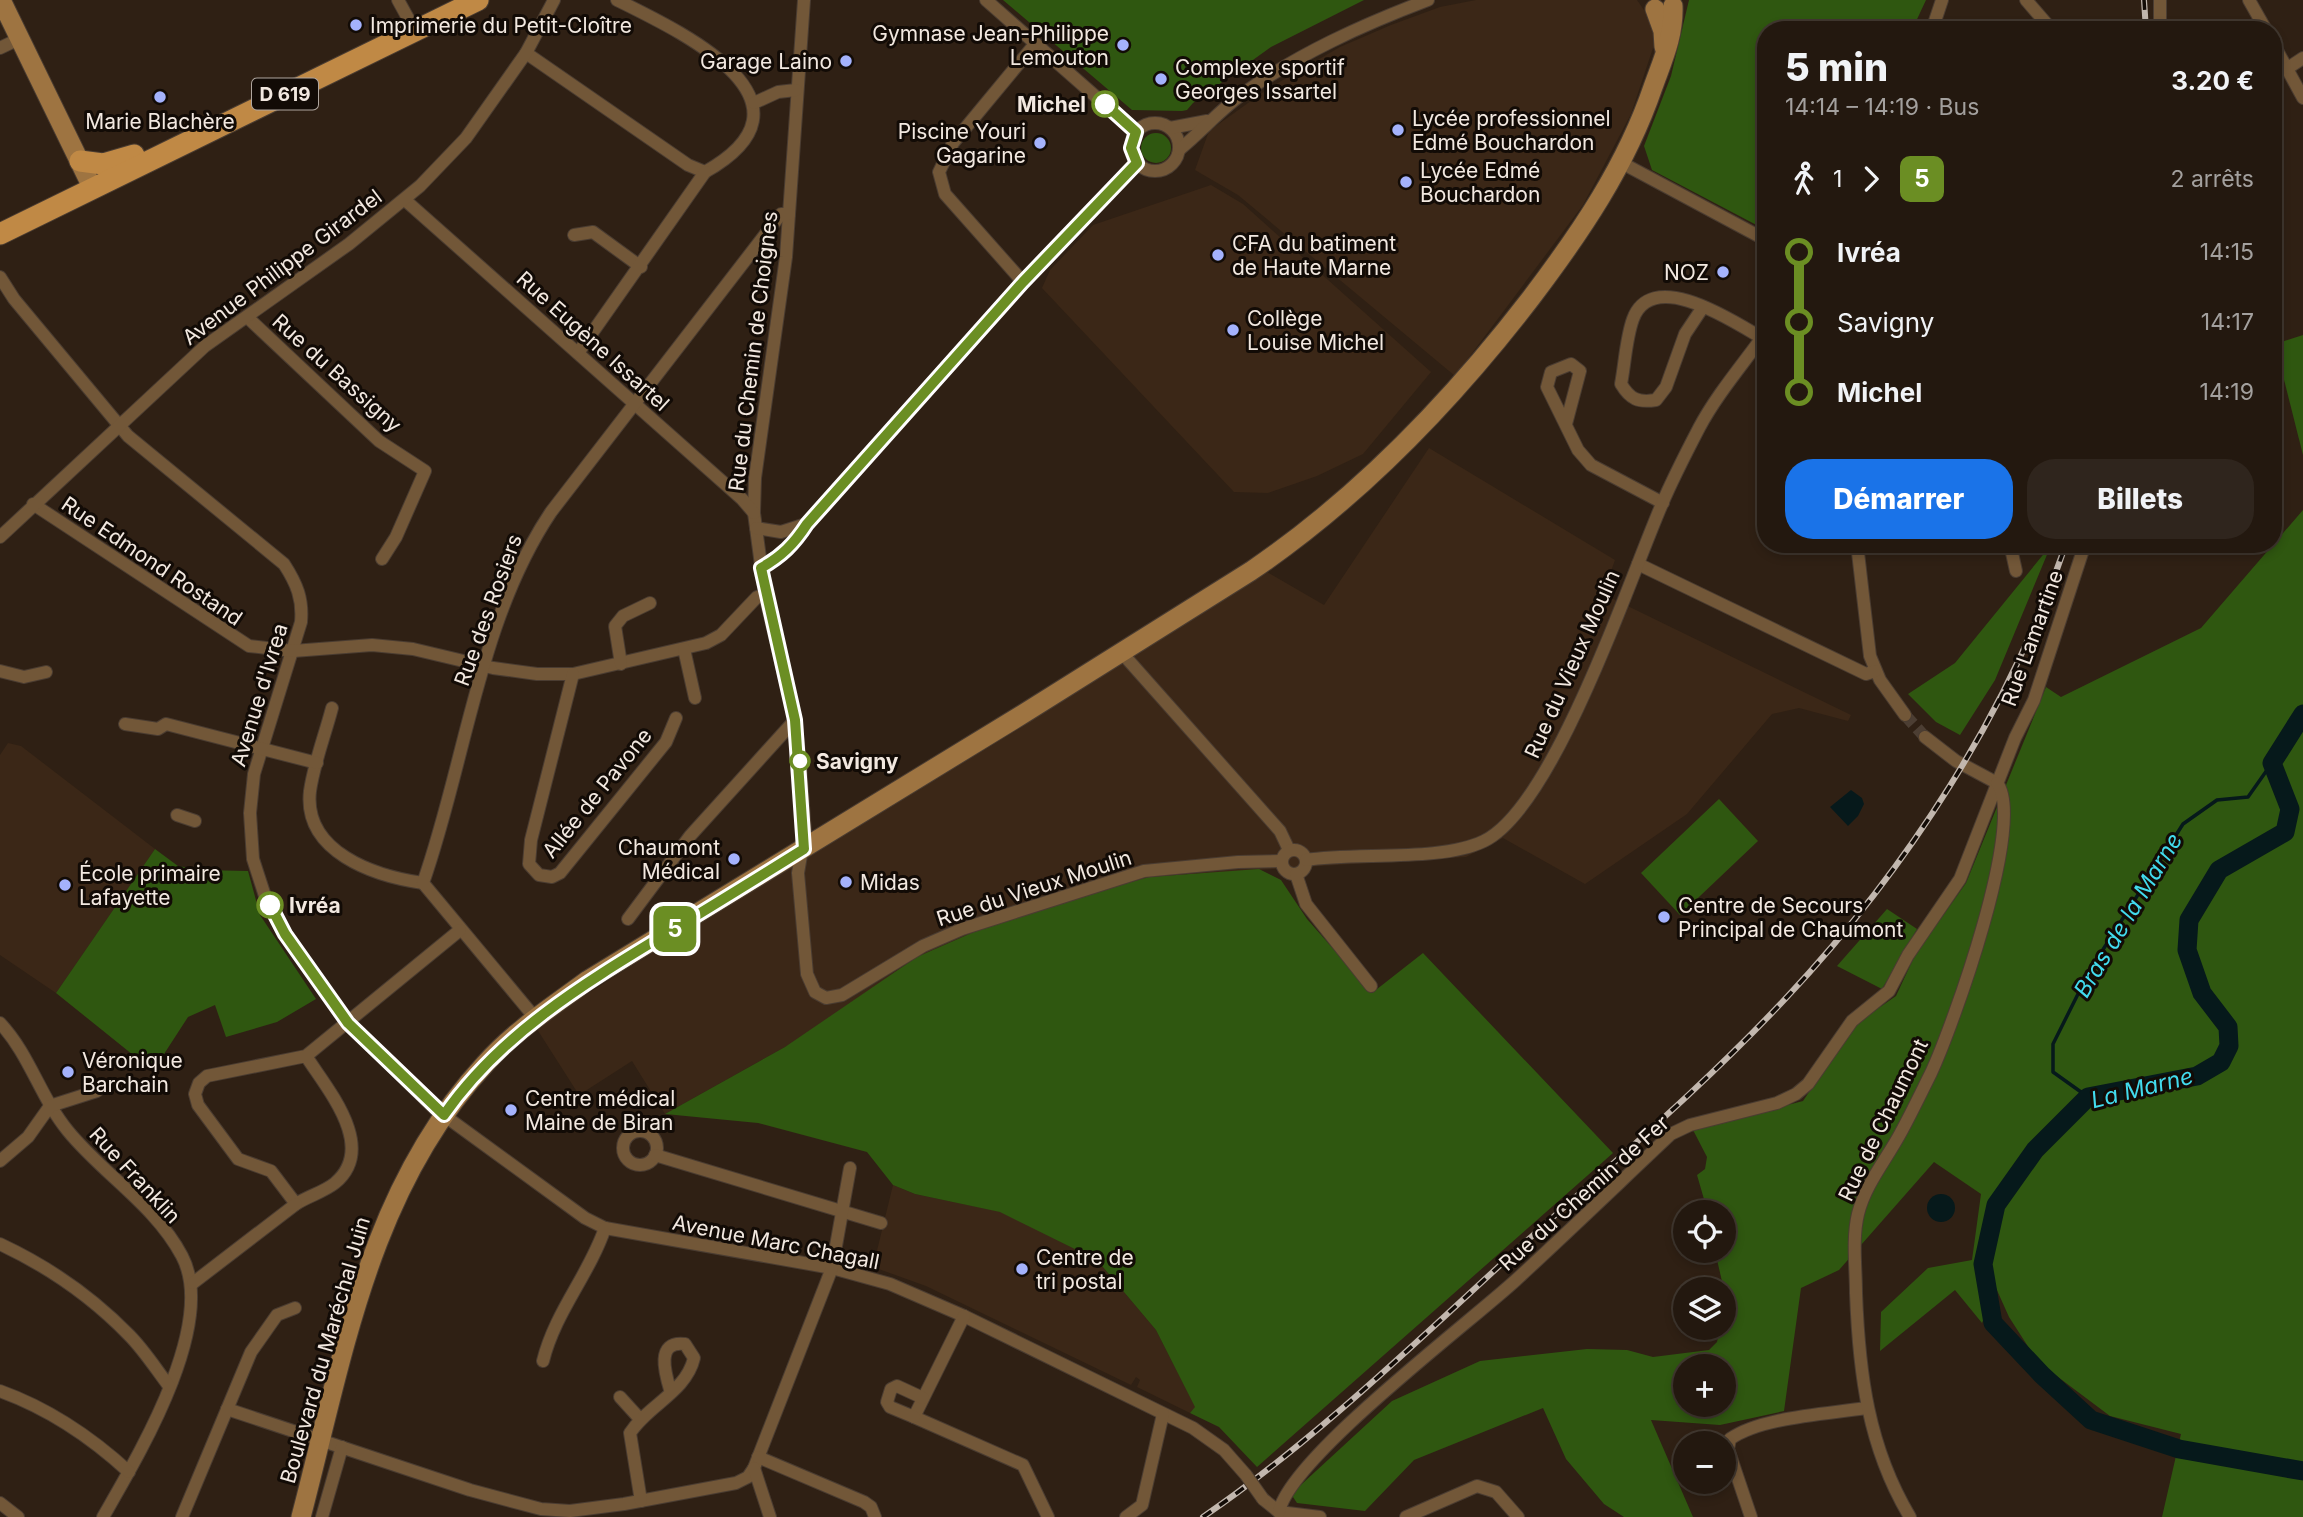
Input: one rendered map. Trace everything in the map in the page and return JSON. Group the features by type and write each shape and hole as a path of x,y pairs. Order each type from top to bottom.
{"main road":[{"name":"D 619","path":"0,234 478,0"},
{"path":"80,161 103,164 136,155 164,152"}],"street":[{"path":"1,0 92,187"},
{"path":"398,0 415,31"},
{"name":"Avenue Philippe Girardel","path":"0,537 205,345 405,200 466,138 526,53 554,0"},
{"path":"578,353 641,267 705,172 736,153 754,124 754,103 747,87 726,65 683,34 617,0"},
{"name":"Rue du Chemin de Choignes","path":"804,0 786,257 755,478 754,513 765,595 795,720 804,849 799,873 807,974 815,992"},
{"path":"986,0 1136,132"},
{"path":"1211,119 1170,128 1156,123 1136,132 1131,148 1137,163 1149,171 1162,171 1174,163 1180,149 1211,119 1251,89 1364,24 1428,0"},
{"path":"1935,21 1942,0"},
{"path":"2026,0 2044,21"},
{"path":"2160,0 2160,21"},
{"path":"2249,0 2261,21"},
{"name":"Boulevard du Maréchal Juin","path":"300,1517 384,1222 419,1151 487,1061 536,1019 588,980 1122,653 1280,551 1373,474 1419,430 1506,331 1598,206 1622,163 1665,55 1663,4"},
{"path":"0,48 21,38"},
{"path":"1023,282 945,194 939,172 953,143 1035,44"},
{"path":"526,53 688,165 705,172"},
{"path":"2282,58 2303,98"},
{"path":"2288,68 2303,58"},
{"path":"754,103 778,92 796,90"},
{"path":"1170,128 1180,149"},
{"path":"761,568 780,557 1023,282 1137,163"},
{"path":"1622,163 1757,235"},
{"name":"Rue Eugène Issartel","path":"405,200 742,499 754,513"},
{"name":"Rue des Rosiers","path":"423,883 451,795 485,666 533,538 781,214 789,214"},
{"path":"574,235 593,232 641,267"},
{"name":"Avenue d'Ivrea","path":"0,277 14,299 119,426 284,564 301,598 301,622 260,748 250,813 253,859 265,896 285,934 348,1023 444,1115"},
{"path":"1703,307 1685,334 1666,387 1656,400 1642,402 1628,395 1621,384 1633,318 1649,299 1670,295 1703,307 1757,332"},
{"name":"Rue du Bassigny","path":"247,317 379,441 425,471 396,537 382,559"},
{"name":"Rue du Vieux Moulin","path":"1306,860 1460,850 1500,832 1514,819 1545,774 1587,687 1663,503 1700,425 1757,345"},
{"path":"1566,425 1591,465 1663,503"},
{"name":"Rue Edmond Rostand","path":"33,504 240,643 293,652 372,645 413,649 518,673 573,674 684,649 721,635 747,606 765,595"},
{"path":"756,528 781,532 807,524"},
{"path":"781,532 789,547"},
{"path":"1858,553 1868,645 1875,671 1905,715"},
{"path":"2012,553 2016,571"},
{"name":"Rue Lamartine","path":"1997,783 2034,701 2082,553"},
{"path":"1638,564 1866,674 1875,671"},
{"path":"621,664 615,626 623,616 650,603"},
{"path":"684,649 695,698"},
{"path":"1122,653 1280,831 1289,850"},
{"path":"0,671 24,677 46,671"},
{"name":"Allée de Pavone","path":"573,674 531,840 529,864 539,876 552,877 560,873 666,743 676,718"},
{"path":"332,708 317,763 310,808 324,842 337,854 355,862 423,883 536,1019"},
{"path":"628,919 690,836 795,720"},
{"path":"125,724 158,729 166,724 317,763"},
{"path":"1925,737 1956,761 1997,783"},
{"name":"Rue de Chaumont","path":"1910,1517 1877,1446 1866,1408 1857,1302 1857,1216 1876,1173 1900,1135 1932,1071 1983,927 2001,848 2004,796 1997,783"},
{"name":"Rue du Chemin de Fer","path":"1279,1512 1283,1496 1293,1481 1344,1429 1514,1281 1671,1134 1690,1125 1787,1100 1808,1084 1852,1021 1889,991 1908,955 1960,879 1997,783"},
{"path":"177,815 195,821"},
{"path":"1289,850 1300,851 1306,860 1303,870 1296,874 1285,871 1281,861 1289,850"},
{"name":"Rue du Vieux Moulin","path":"815,992 826,998 842,995 923,946 962,929 1144,871 1238,862 1281,861"},
{"path":"1296,874 1306,904 1371,985"},
{"path":"296,1204 271,1171 238,1159 198,1105 195,1094 199,1083 207,1076 306,1056 460,930"},
{"name":"Rue Franklin","path":"0,1023 23,1053 50,1106 83,1149 114,1175 149,1212 181,1255 193,1283"},
{"path":"103,1517 129,1472 169,1386 193,1304 193,1283 296,1204 334,1184 347,1169 352,1147 347,1121 306,1056"},
{"path":"0,1161 28,1137 50,1106 97,1091"},
{"name":"Avenue Marc Chagall","path":"444,1115 585,1218 605,1228 832,1268 890,1284 964,1316 1214,1442 1237,1464 1264,1499 1279,1512"},
{"path":"655,1156 881,1223"},
{"path":"227,1409 322,1438 540,1513 641,1501 726,1486 748,1477 756,1463 832,1268 850,1168"},
{"path":"543,1361 552,1327 597,1250 605,1228"},
{"path":"0,1244 21,1254 84,1296 129,1335 169,1386"},
{"path":"182,1517 227,1409 260,1339 277,1315 295,1308"},
{"path":"915,1417 964,1316"},
{"path":"923,1398 897,1386 891,1389 887,1402 890,1407 1027,1469 1048,1517"},
{"path":"0,1391 61,1419 98,1443 129,1472"},
{"path":"641,1501 630,1433 640,1419 671,1393"},
{"path":"620,1397 640,1419"},
{"path":"1751,1517 1728,1449 1730,1439 1741,1431 1769,1424 1866,1408"},
{"path":"1126,1517 1142,1505 1163,1414"},
{"path":"322,1517 342,1447"},
{"path":"756,1463 770,1517"},
{"path":"756,1463 864,1503 871,1507 875,1517"},
{"path":"1406,1517 1477,1486 1496,1492 1518,1517"},
{"path":"0,1503 18,1517"},
{"path":"1279,1512 1320,1517"}],"shaded area":[{"name":"Lycée Edmé Bouchardon","path":"1476,0 1637,0 1655,26 1654,45 1631,114 1583,205 1455,376 1238,195 1195,170 1209,131 1269,88 1340,47 1391,25 1440,7"},
{"name":"Collège Louise Michel","path":"1211,185 1243,204 1431,372 1363,454 1317,476 1268,493 1234,492 1042,288 1050,270 1093,225"},
{"path":"1429,448 1615,560 1603,594 1851,715 1848,721 1799,708 1772,714 1687,814 1585,884 1503,838 1466,857 1149,877 785,1047 665,1114 632,1061 579,1095 535,1026 1267,572 1324,605"},
{"name":"École primaire Lafayette","path":"8,743 21,746 155,849 56,993 0,955 0,755"},
{"path":"1851,790 1862,798 1864,804 1858,816 1848,826 1830,807"},
{"path":"893,1185 915,1194 1002,1212 1097,1260 1156,1330 1196,1408 1190,1413 1137,1387 1140,1380 1136,1377 1131,1385 926,1286 873,1267"},
{"path":"1941,1194 1951,1198 1955,1208 1951,1218 1941,1222 1931,1218 1927,1208 1931,1198"}],"green space":[{"name":"Complexe sportif Georges Issartel","path":"1003,0 1364,0 1271,47 1187,110 1182,111 1132,110"},
{"path":"1689,0 1926,0 1916,21 1757,21 1757,225 1652,170 1644,146 1671,76"},
{"path":"1156,133 1162,134 1170,142 1170,154 1162,162 1156,163 1150,162 1142,154 1141,148 1142,142 1150,134"},
{"path":"2303,335 2303,455 2282,372 2282,342"},
{"path":"2303,510 2303,1517 2162,1517 2181,1434 2110,1416 2038,1362 2009,1317 1996,1288 1982,1323 1955,1290 1880,1351 1881,1312 1928,1268 1972,1260 1981,1194 1934,1162 1839,1270 1801,1288 1784,1411 1720,1425 1651,1420 1673,1471 1673,1494 1683,1494 1693,1517 1624,1517 1604,1504 1566,1459 1543,1408 1414,1460 1365,1511 1297,1503 1291,1494 1392,1401 1480,1361 1587,1349 1627,1350 1653,1357 1673,1354 1673,1417 1736,1417 1736,1354 1677,1354 1709,1350 1717,1340 1736,1340 1736,1277 1721,1277 1718,1263 1736,1263 1736,1200 1704,1200 1697,1175 1705,1169 1707,1157 1693,1130 1803,1101 1854,1025 1896,996 1915,955 1966,883 2046,687 2061,697 2201,628 2266,553 2282,553 2282,534"},
{"path":"2044,553 2048,553 1995,680 1960,735 1936,722 1908,694 1955,663"},
{"path":"1719,799 1758,841 1680,915 1641,873"},
{"path":"155,849 178,866 201,870 248,871 260,915 316,999 277,1022 226,1037 215,1005 188,1017 153,1071 56,993"},
{"path":"1259,869 1281,880 1307,919 1372,993 1423,953 1613,1153 1257,1467 1219,1427 1190,1413 1195,1407 1156,1330 1097,1260 1000,1212 915,1194 893,1185 867,1152 758,1123 665,1114 785,1047 917,957 1008,917 1149,877"},
{"path":"1887,909 1917,929 1882,989 1837,966"}],"waterway":[{"name":"La Marne","path":"2303,714 2272,763 2290,809 2285,832 2219,870 2189,920 2187,950 2202,993 2228,1027 2229,1046 2221,1062 2197,1076 2088,1097 2035,1150 1996,1205 1983,1264 1993,1323 2042,1375 2091,1420 2179,1449 2303,1471"},
{"name":"Bras de la Marne","path":"2088,1097 2053,1072 2053,1044 2090,970 2183,824 2217,800 2248,797 2272,763"}],"tunnel":[{"path":"1905,715 1925,737"}],"railway":[{"path":"2144,0 2145,21"},
{"path":"1203,1517 1287,1455 1327,1421 1690,1094 1755,1031 1831,948 1913,842 1950,786 2015,668 2063,553"}],"bus line":[{"name":"5","path":"270,905 310,972 348,1023 444,1115 487,1061 536,1019 588,980 804,849 806,832 795,720 768,609 761,568 780,557 794,543 807,524 949,363 1137,163 1131,148 1136,132 1105,104"}],"place":[{"name":"Imprimerie du Petit-Cloître","path":"356,25"},
{"name":"Gymnase Jean-Philippe Lemouton","path":"1123,45"},
{"name":"Garage Laino","path":"846,61"},
{"name":"Complexe sportif Georges Issartel","path":"1161,79"},
{"name":"Marie Blachère","path":"160,97"},
{"name":"Michel","path":"1105,104"},
{"name":"Lycée professionnel Edmé Bouchardon","path":"1398,130"},
{"name":"Piscine Youri Gagarine","path":"1040,143"},
{"name":"Lycée Edmé Bouchardon","path":"1406,182"},
{"name":"CFA du batiment de Haute Marne","path":"1218,255"},
{"name":"NOZ","path":"1723,272"},
{"name":"Collège Louise Michel","path":"1233,330"},
{"name":"Savigny","path":"800,761"},
{"name":"Chaumont Médical","path":"734,859"},
{"name":"Midas","path":"846,882"},
{"name":"École primaire Lafayette","path":"65,885"},
{"name":"Ivréa","path":"270,905"},
{"name":"Centre de Secours Principal de Chaumont","path":"1664,917"},
{"name":"Véronique Barchain","path":"68,1072"},
{"name":"Centre médical Maine de Biran","path":"511,1110"},
{"name":"Centre de tri postal","path":"1022,1269"}]}
